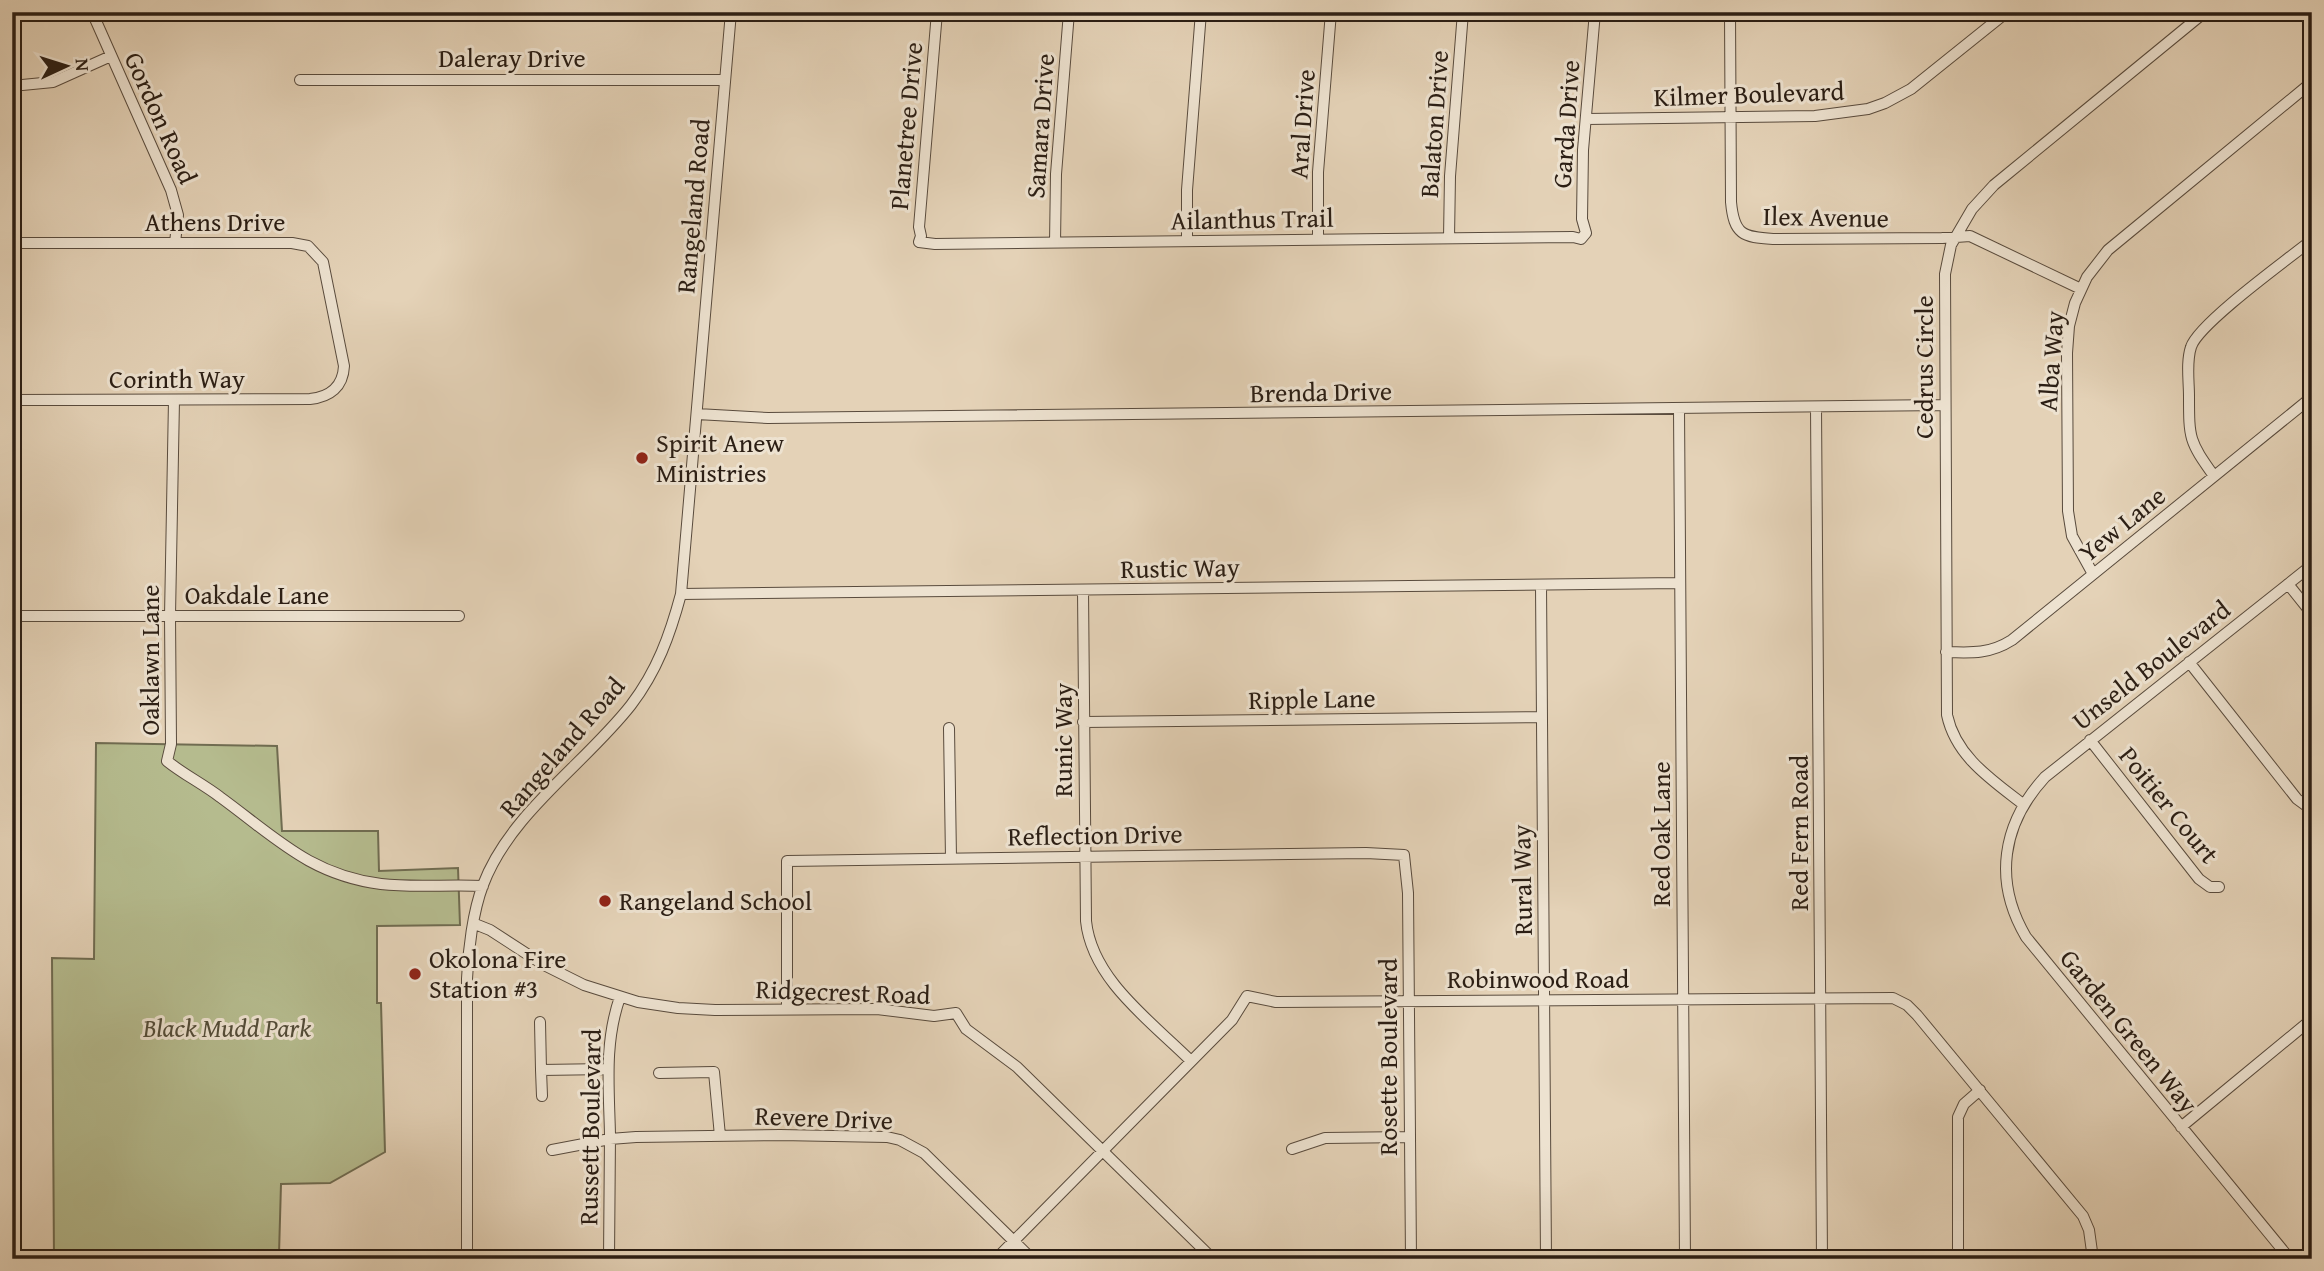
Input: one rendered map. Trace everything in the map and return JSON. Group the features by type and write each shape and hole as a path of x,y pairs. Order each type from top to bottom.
{"street":[{"name":"Gordon Road","path":"92,12 171,190 178,215 175,243"},
{"name":"Rangeland Road","path":"467,1259 467,979 469,950 483,886 502,851 527,816 612,727 644,686 669,638 681,594 730,12"},
{"name":"Planetree Drive","path":"919,242 937,12"},
{"name":"Samara Drive","path":"1055,243 1056,174 1069,12"},
{"path":"1187,240 1186,190 1201,12"},
{"name":"Aral Drive","path":"1318,239 1318,172 1331,12"},
{"name":"Balaton Drive","path":"1449,238 1450,176 1463,12"},
{"name":"Garda Drive","path":"1584,238 1586,233 1582,219 1582,177 1595,12"},
{"name":"Ilex Avenue","path":"1730,12 1732,212 1736,229 1747,236 1773,239 1970,236 2081,289"},
{"name":"Kilmer Boulevard","path":"1586,119 1838,115 1885,103 1917,85 2007,12"},
{"name":"Cedrus Circle","path":"2024,805 1987,776 1966,755 1956,740 1947,715 1945,274 1948,255 1977,202 2205,12"},
{"path":"12,86 53,82 111,56"},
{"name":"Daleray Drive","path":"300,80 725,80"},
{"name":"Alba Way","path":"2094,574 2072,536 2068,511 2067,353 2069,326 2081,289 2094,265 2108,250 2312,82"},
{"name":"Ailanthus Trail","path":"919,242 1584,238"},
{"path":"2214,476 2190,439 2189,359 2192,345 2208,325 2312,240"},
{"name":"Athens Drive","path":"12,243 292,243 308,246 323,262 326,271 344,366 342,379 337,387"},
{"name":"Corinth Way","path":"12,400 310,400 325,397 337,387"},
{"name":"Yew Lane","path":"1946,652 1982,653 2005,645 2312,397"},
{"name":"Oaklawn Lane","path":"174,400 170,616 171,744 167,761 218,795 295,855 333,873 373,883 483,886"},
{"name":"Brenda Drive","path":"697,414 768,418 1945,405"},
{"name":"Red Fern Road","path":"1816,407 1822,1259"},
{"name":"Red Oak Lane","path":"1679,409 1685,1259"},
{"name":"Unseld Boulevard","path":"2024,805 2045,777 2312,565"},
{"name":"Rustic Way","path":"681,594 1680,583"},
{"path":"2288,584 2312,614"},
{"name":"Rural Way","path":"1541,585 1546,1259"},
{"name":"Runic Way","path":"1083,590 1086,921 1089,941 1097,961 1128,998 1191,1061"},
{"name":"Oakdale Lane","path":"12,616 459,616"},
{"path":"2189,662 2297,799 2312,810"},
{"name":"Ripple Lane","path":"1083,722 1541,717"},
{"path":"949,728 951,858"},
{"name":"Poitier Court","path":"2090,740 2199,879 2210,887 2219,887"},
{"name":"Garden Green Way","path":"2024,805 2010,834 2006,867 2009,897 2020,926 2039,954 2290,1259"},
{"name":"Reflection Drive","path":"787,1009 787,861 1366,853 1404,855"},
{"name":"Rosette Boulevard","path":"1404,855 1408,893 1411,1259"},
{"name":"Ridgecrest Road","path":"475,924 584,985 620,997 678,1008 877,1009 934,1016 956,1013 966,1029 1017,1067 1213,1259"},
{"name":"Robinwood Road","path":"996,1259 1233,1020 1247,996 1276,1002 1885,997 1899,1000 1917,1015 2065,1194 2087,1225 2093,1259"},
{"name":"Russett Boulevard","path":"609,1259 610,1139 607,1069 610,1031 620,997"},
{"path":"2181,1127 2312,1019"},
{"path":"540,1022 542,1096"},
{"path":"541,1070 607,1069"},
{"path":"659,1073 714,1072 720,1136"},
{"path":"1958,1259 1958,1117 1964,1104 1980,1090"},
{"name":"Revere Drive","path":"552,1150 610,1139 872,1135 900,1140 932,1160 1032,1259"},
{"path":"1292,1149 1325,1138 1409,1137"}],"green space":[{"name":"Black Mudd Park","path":"96,743 277,746 282,831 378,831 379,871 458,868 460,925 377,926 377,1003 381,1003 385,1152 330,1183 281,1184 279,1254 356,1252 362,1259 54,1259 52,958 94,959"}],"place":[{"name":"Spirit Anew Ministries","path":"642,458"},
{"name":"Rangeland School","path":"605,901"},
{"name":"Okolona Fire Station #3","path":"415,974"}]}
